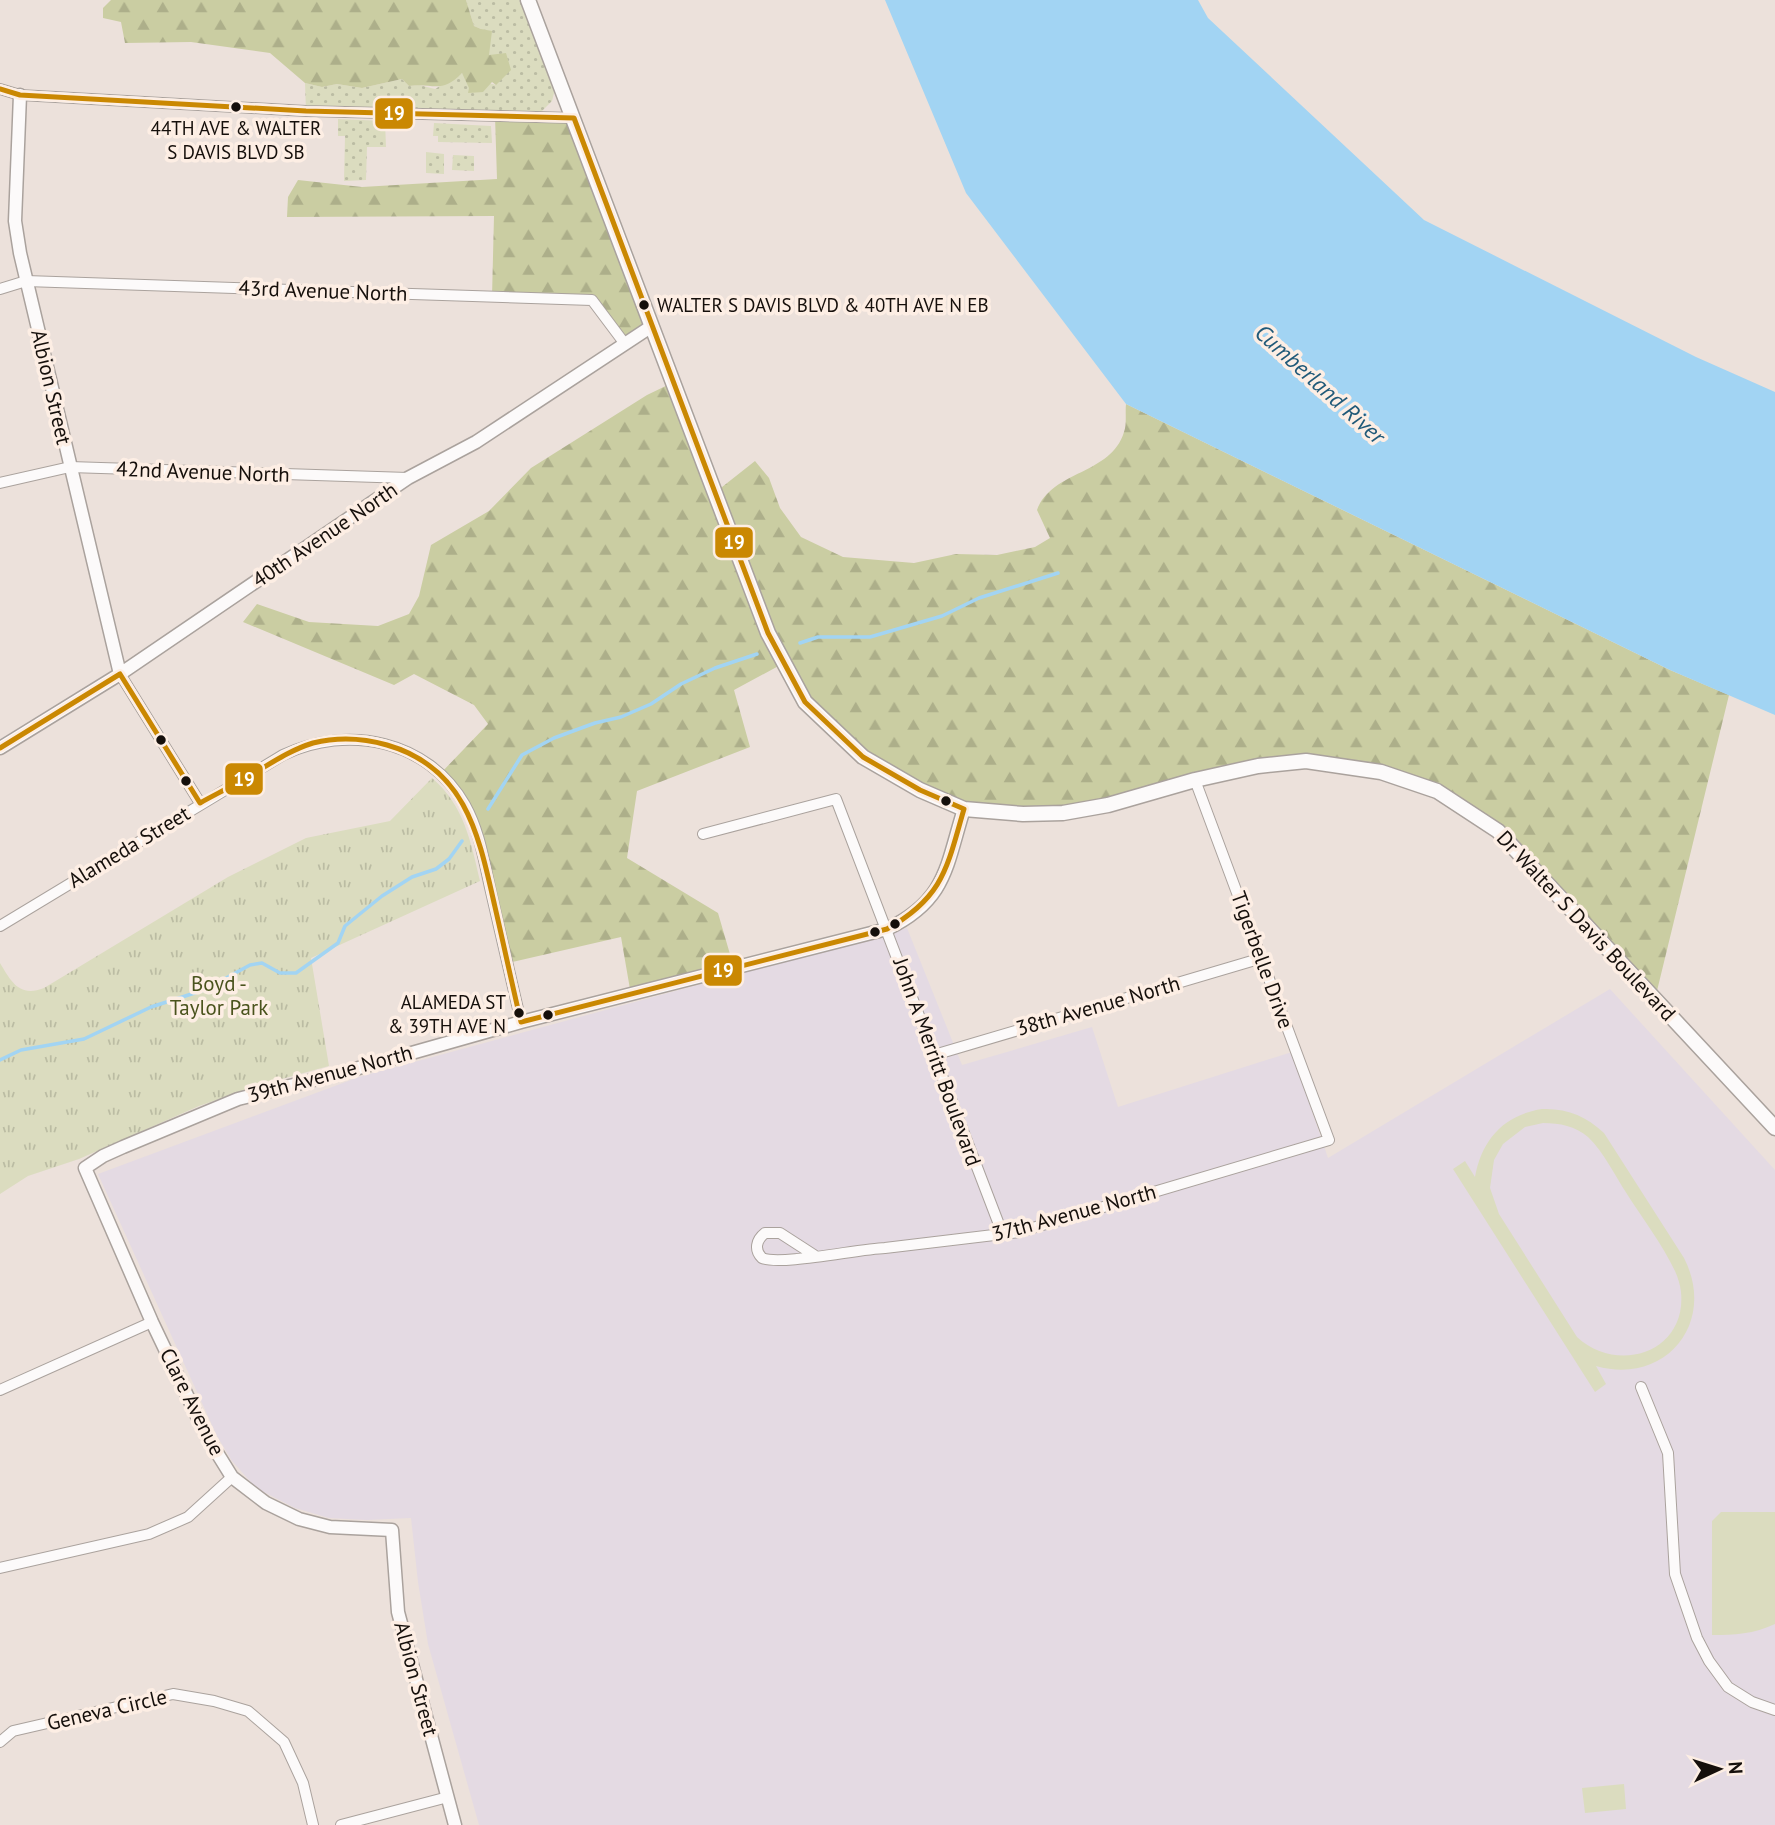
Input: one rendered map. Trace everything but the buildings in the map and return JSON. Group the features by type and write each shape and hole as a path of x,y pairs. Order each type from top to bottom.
{"main road":[{"name":"Dr Walter S Davis Boulevard","path":"528,0 768,633 805,702 863,757 920,790 964,808 1023,814 1063,813 1108,805 1195,780 1258,766 1306,761 1381,772 1437,792 1498,831 1775,1128"}],"street":[{"path":"0,89 20,95 306,111 574,118"},
{"name":"Albion Street","path":"20,95 15,221 26,281 120,674"},
{"name":"43rd Avenue North","path":"0,289 26,281 592,300 625,344"},
{"name":"40th Avenue North","path":"0,748 120,674 408,478 476,442 652,326"},
{"name":"42nd Avenue North","path":"0,483 70,467 408,478"},
{"path":"120,674 200,803"},
{"name":"Alameda Street","path":"0,926 283,755 327,740 376,741 398,747 426,763 449,783 465,806 479,838 521,1022"},
{"name":"Tigerbelle Drive","path":"1195,780 1329,1140"},
{"name":"John A Merritt Boulevard","path":"703,834 836,799 1003,1234"},
{"name":"39th Avenue North","path":"85,1168 122,1147 238,1099 521,1022 887,929 916,913 936,892 946,869 964,808"},
{"name":"38th Avenue North","path":"934,1055 1262,958"},
{"name":"37th Avenue North","path":"814,1255 777,1232 765,1233 757,1246 760,1256 768,1261 1019,1232 1329,1140"},
{"name":"Clare Avenue","path":"85,1168 152,1322 206,1435 232,1477 276,1509 299,1519 343,1528 391,1530"},
{"path":"0,1390 152,1322"},
{"path":"1641,1387 1668,1453 1675,1574 1697,1638 1726,1685 1752,1702 1775,1710"},
{"path":"0,1568 149,1534 188,1517 232,1477"},
{"name":"Albion Street","path":"391,1530 398,1612 455,1825"},
{"name":"Geneva Circle","path":"0,1742 13,1731 173,1693 214,1701 248,1711 284,1742 303,1783 313,1825"},
{"path":"341,1825 448,1797"}],"shaded area":[{"path":"907,928 962,1065 1092,1027 1118,1107 1292,1052 1328,1158 1610,989 1775,1170 1775,1825 479,1825 428,1644 411,1518 329,1518 295,1508 256,1488 232,1461 217,1436 98,1174 359,1077"}],"green space":[{"path":"111,0 466,0 474,26 492,31 489,55 506,53 511,70 496,85 492,82 483,92 468,93 469,88 462,73 442,86 409,86 402,79 362,88 337,84 322,87 305,83 270,53 191,42 125,43 121,22 103,18 103,8"},
{"path":"466,0 528,0 556,85 552,101 536,117 306,111 305,83 322,87 337,84 362,88 402,79 409,86 419,85 435,89 462,73 464,76 496,85 481,29 474,26"},
{"path":"495,116 574,118 652,326 625,344 592,300 492,297 494,216 287,217 288,197 298,180 362,187 497,179"},
{"path":"338,119 385,121 386,147 367,147 366,180 344,181 345,136 338,136"},
{"path":"434,123 491,126 492,143 438,142 438,136 433,136"},
{"path":"426,152 444,154 444,174 426,173"},
{"path":"453,155 474,156 474,171 452,170"},
{"path":"674,382 717,491 755,461 769,478 780,508 801,537 843,557 914,563 956,554 997,555 1035,547 1050,538 1037,510 1045,497 1055,487 1107,457 1117,446 1125,429 1126,404 1670,670 1729,695 1655,999 1498,831 1437,791 1306,761 1108,805 964,809 863,757 805,702 784,663 734,690 750,747 637,791 627,858 718,913 734,968 631,995 621,937 508,963 473,821 440,774 488,724 474,705 414,674 394,685 243,622 257,604 309,622 378,626 409,614 419,596 431,545 489,511 531,468 647,395"},
{"name":"Boyd - Taylor Park","path":"432,778 459,812 480,881 311,958 329,1066 260,1085 199,1106 79,1159 28,1176 0,1194 0,963 12,981 22,989 35,991 44,988 228,877 306,838 390,821"},
{"path":"1551,1109 1568,1112 1590,1122 1604,1133 1684,1258 1693,1282 1694,1305 1689,1326 1679,1344 1644,1367 1621,1370 1596,1366 1606,1384 1595,1392 1453,1169 1465,1161 1475,1177 1478,1163 1489,1140 1506,1123 1528,1112","holes":["1543,1123 1573,1128 1594,1143 1675,1271 1681,1292 1680,1313 1673,1330 1662,1343 1647,1351 1630,1355 1611,1354 1593,1348 1577,1337 1499,1214 1490,1188 1494,1160 1503,1144 1525,1127"]},
{"path":"1721,1512 1775,1512 1775,1624 1744,1633 1712,1635 1712,1521"},
{"path":"1624,1784 1626,1809 1585,1813 1582,1788"}],"water":[{"name":"Cumberland River","path":"885,0 1198,0 1208,18 1424,220 1696,357 1775,392 1775,715 1670,670 1126,404 966,193"}],"waterway":[{"path":"800,643 818,637 870,637 942,616 979,598 1058,573"},
{"path":"488,809 522,755 554,738 621,717 651,704 681,684 715,668 757,654"},
{"path":"0,1060 21,1050 84,1039 151,1007 204,990 250,965 262,963 280,973 296,973 338,943 345,926 382,896 412,877 436,869 449,859 462,841"}],"transit line":[{"name":"19","path":"0,89 20,95 306,111 574,118 768,633 805,702 863,757 920,790 964,809 947,864 932,892 921,905 887,929 521,1022 483,855 475,831 452,788 435,770 414,756 369,741 341,739 313,743 285,755 200,803 120,674 0,748"}],"place":[{"name":"44TH AVE & WALTER S DAVIS BLVD SB","path":"236,107"},
{"name":"WALTER S DAVIS BLVD & 40TH AVE N EB","path":"644,305"},
{"name":"ALAMEDA ST & 39TH AVE N","path":"519,1013"}]}
